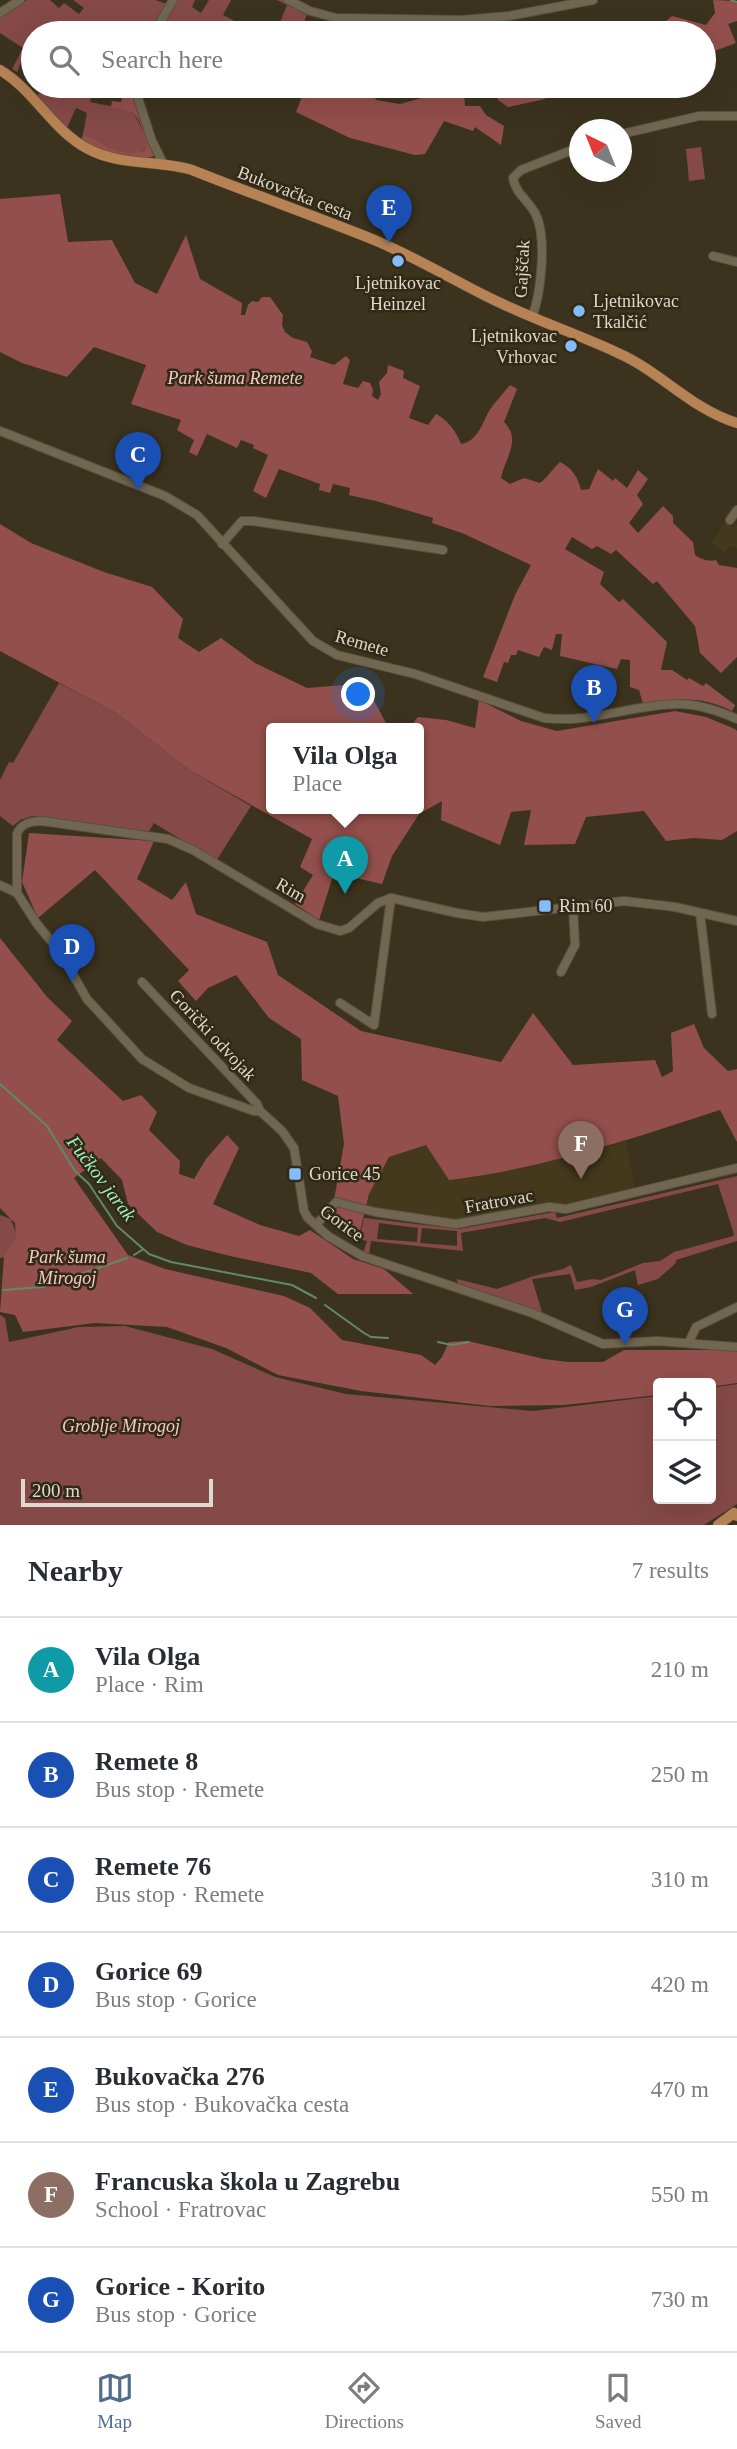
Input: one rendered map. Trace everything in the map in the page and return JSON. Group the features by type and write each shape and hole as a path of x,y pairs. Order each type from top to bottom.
{"main road":[{"name":"Bukovačka cesta","path":"0,70 21,86"},
{"name":"Bukovačka cesta","path":"32,98 62,130 86,148 117,160 163,163 192,170 375,240 532,317 623,355 659,376 702,408 737,423"},
{"path":"718,1525 736,1513"}],"street":[{"path":"0,13 20,0"},
{"path":"160,21 173,0"},
{"path":"288,0 310,11 336,18 462,20 509,16 593,0"},
{"path":"138,98 151,140 163,163"},
{"path":"632,131 699,116 737,116"},
{"name":"Gajščak","path":"532,317 540,289 540,227 534,212 516,188 513,178 520,170 569,151"},
{"path":"713,256 737,262"},
{"name":"Remete","path":"0,431 120,478 197,515 313,641 337,655 415,674 544,718 564,721 592,719 614,713 679,704 715,709 737,719"},
{"path":"730,520 737,510"},
{"path":"222,544 242,521 253,521 443,550"},
{"name":"Rim","path":"17,893 17,834 26,823 42,821 168,839 193,850 317,924 330,929 340,931 349,928 378,903 391,898"},
{"path":"0,885 17,893"},
{"name":"Gorice","path":"17,893 60,952 87,999 142,1059 189,1088 260,1111 282,1131 294,1148 304,1211 328,1236 362,1256 532,1313 603,1344 657,1340 737,1347"},
{"path":"340,1003 374,1026 391,898 457,914 483,917 624,901 675,907 737,921"},
{"path":"561,972 575,945 573,906"},
{"path":"700,913 712,1014"},
{"name":"Gorički odvojak","path":"142,982 257,1104 260,1111"},
{"name":"Fratrovac","path":"316,1225 336,1202 375,1212 456,1224 550,1207 566,1209 737,1168"},
{"path":"688,1342 696,1327 737,1307"}],"shaded area":[{"path":"726,521 734,528 737,524 737,548 730,546 725,553 712,543"},
{"path":"626,1141 635,1189 565,1205 457,1222 366,1205 389,1157 427,1145 449,1179 485,1175 587,1153"}],"green space":[{"path":"27,0 50,0 59,8 64,3 79,14 84,8 73,0 155,0 167,4 159,21 21,21 21,47 0,33 0,18"},
{"path":"176,0 195,0 192,7 201,13 209,0 231,0 223,15 233,21 164,21"},
{"path":"277,0 307,13 305,21 281,21 287,5"},
{"path":"713,0 737,1 737,21 728,24 736,43 716,50 716,21 709,21 715,13"},
{"path":"672,16 691,21 666,21"},
{"path":"21,52 17,72 12,69"},
{"path":"39,98 91,98 90,102 130,111 139,122 148,146 133,154 124,154 106,147 83,134 87,113 76,108 67,128"},
{"path":"122,98 136,98 156,155 128,158 108,153 81,141 83,134 119,152 144,151 147,146 134,114 111,107 112,101 121,102"},
{"path":"301,98 375,98 400,104 422,98 464,98 465,106 480,106 486,115 504,126 501,145 475,127 473,131 444,121 425,154 415,155 350,138 296,112"},
{"path":"497,98 547,98 508,107"},
{"path":"701,147 705,179 689,181 686,149"},
{"name":"Park šuma Remete","path":"60,194 68,242 112,240 135,283 157,294 186,235 200,279 242,303 241,315 245,315 252,301 258,302 262,297 270,297 283,315 282,325 285,332 293,338 307,342 312,351 310,357 334,365 346,356 350,360 343,384 358,388 363,381 370,383 372,396 378,400 381,394 379,382 387,373 388,365 404,371 403,378 420,386 409,418 428,425 436,414 451,426 461,444 467,443 475,436 489,411 510,385 517,389 504,422 512,436 512,442 501,478 510,484 524,478 540,483 560,462 574,473 581,490 589,489 598,469 627,488 638,470 648,479 637,495 643,504 629,523 638,533 663,506 673,516 673,523 693,542 695,555 705,560 716,560 719,565 737,568 737,657 721,673 700,653 695,626 657,581 653,584 616,550 611,554 597,546 592,549 572,537 565,549 604,572 600,584 619,602 623,599 667,642 661,670 672,670 703,686 706,683 735,705 732,711 699,700 643,704 639,690 630,687 630,660 621,659 617,669 560,656 562,634 556,634 552,650 544,647 539,657 518,650 516,655 511,655 508,663 504,662 497,682 483,677 515,595 531,565 462,533 432,523 433,518 349,495 350,488 333,484 330,493 319,490 320,484 279,469 266,498 253,491 268,455 253,448 254,445 241,440 237,448 207,434 197,456 189,452 194,440 177,430 181,420 131,404 146,365 94,347 67,377 22,363 0,352 0,199"},
{"path":"0,524 31,543 104,572 152,587 183,619 178,638 199,652 221,638 255,663 307,688 345,685 372,697 386,723 266,723 266,813 191,771 116,713 0,651"},
{"path":"59,683 116,713 191,771 251,806 216,861 154,823 148,833 32,816 13,826 0,816 0,780 9,762 13,763"},
{"path":"479,700 521,721 557,731 675,711 706,717 737,731 737,831 722,840 694,838 666,841 644,811 586,817 575,844 524,845 531,810 511,812 500,845 441,820 442,801 424,811 424,723 413,723 418,717 446,720 475,728"},
{"path":"268,814 419,814 392,856 382,884 334,873 319,920 295,904 313,875 300,867 312,839"},
{"path":"29,833 154,841 137,879 172,900 186,882 196,914 267,942 278,975 361,1031 501,1062 533,1013 573,1065 655,1060 662,1077 673,1071 671,1033 694,1024 704,1048 728,1071 737,1069 737,1142 720,1110 552,1161 449,1180 426,1145 389,1157 369,1194 358,1239 330,1222 344,1144 338,1096 302,1080 301,1039 269,1018 236,975 208,988 196,1001 178,981 189,970 95,870 38,918 22,882"},
{"name":"Park šuma Mirogoj","path":"0,938 48,998 72,1021 57,1040 123,1101 141,1095 157,1112 149,1130 180,1161 179,1174 194,1179 206,1159 227,1135 239,1148 213,1204 260,1225 299,1236 310,1230 353,1259 384,1269 413,1294 338,1294 311,1273 187,1245 157,1232 128,1204 122,1180 101,1158 74,1178 128,1255 165,1269 284,1296 310,1308 342,1340 421,1355 435,1365 449,1342 468,1341 568,1362 603,1362 624,1350 737,1350 737,1383 716,1386 716,1378 653,1378 653,1396 564,1405 490,1406 361,1391 278,1375 226,1348 167,1327 95,1323 23,1332 15,1315 0,1312 4,1256 16,1239 15,1223 0,1208"},
{"path":"737,1176 737,1241 676,1260 658,1279 638,1285 635,1270 591,1287 575,1290 570,1274 532,1279 542,1312 458,1285 457,1279 497,1289 571,1265 577,1282 601,1280 643,1263 660,1261 674,1252 733,1236 718,1184 560,1222 545,1218 461,1233 463,1251 371,1241 369,1255 363,1253 367,1241 359,1239 364,1218 459,1229 555,1212 557,1218","holes":["379,1223 418,1228 417,1242 377,1239","422,1228 457,1231 457,1246 420,1243"]},
{"path":"0,1215 11,1219 18,1239 6,1257 0,1258"},
{"name":"Groblje Mirogoj","path":"0,1315 5,1318 9,1342 79,1327 125,1326 212,1349 275,1377 346,1394 533,1411 653,1397 653,1504 716,1504 716,1387 737,1384 737,1504 704,1525 0,1525"}],"waterway":[{"path":"731,0 737,2"},
{"name":"Fučkov jarak","path":"0,1084 47,1126 75,1171 89,1184 117,1226 149,1254 171,1262 292,1285 316,1298"},
{"path":"134,1255 142,1250"},
{"path":"3,1290 43,1287 127,1258"},
{"name":"Fučkov jarak","path":"325,1305 371,1337 388,1338"},
{"name":"Fučkov jarak","path":"438,1342 452,1345 469,1342"}],"place":[{"name":"Bukovačka 276","path":"389,243"},
{"name":"Ljetnikovac Heinzel","path":"398,261"},
{"name":"Ljetnikovac Tkalčić","path":"579,311"},
{"name":"Ljetnikovac Vrhovac","path":"571,346"},
{"name":"Remete 76","path":"138,490"},
{"name":"Remete 8","path":"594,723"},
{"name":"Vila Olga","path":"345,894"},
{"name":"Rim 60","path":"545,906"},
{"name":"Gorice 69","path":"72,982"},
{"name":"Gorice 45","path":"295,1174"},
{"name":"Francuska škola u Zagrebu","path":"581,1179"},
{"name":"Gorice - Korito","path":"625,1345"}]}
